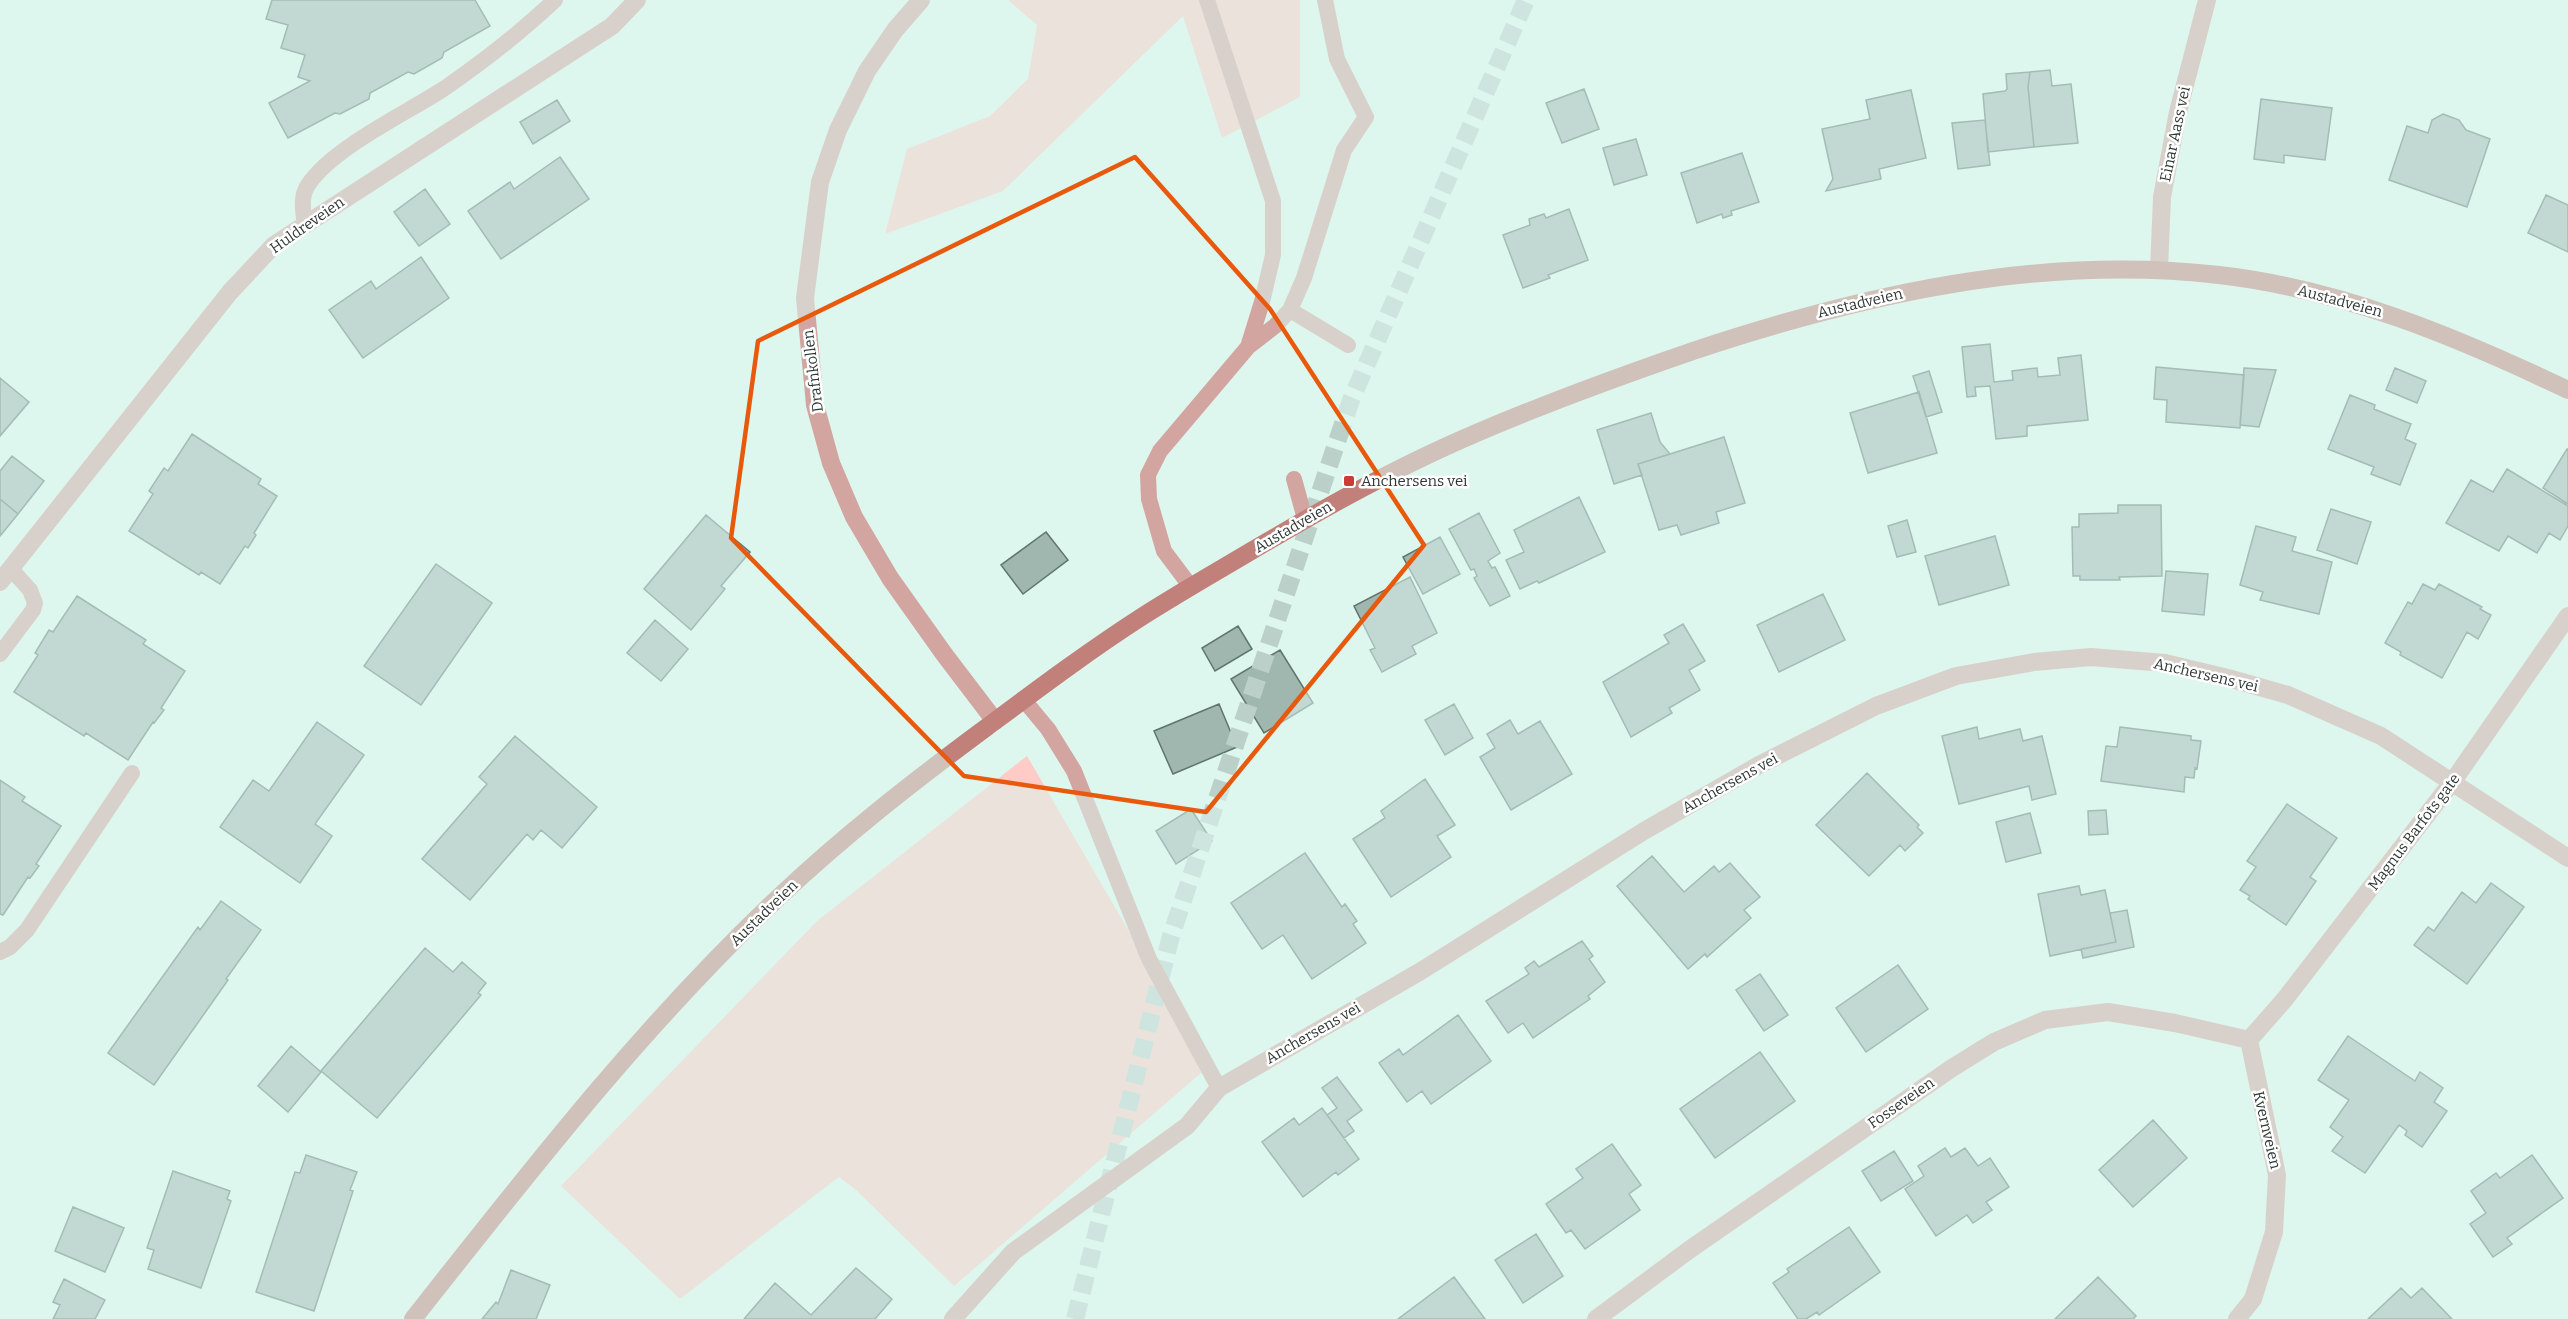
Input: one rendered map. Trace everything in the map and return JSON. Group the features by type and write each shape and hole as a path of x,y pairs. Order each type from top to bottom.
{"main road":[{"name":"Austadveien","path":"413,1319 562,1129 680,994 780,896 873,813 1023,699 1142,617 1305,519 1432,453 1615,377 1781,323 1879,297 1953,284 2085,270 2159,270 2223,275 2319,293 2405,319 2501,357 2568,390"}],"street":[{"name":"Huldreveien","path":"5,575 230,292 274,245 612,26 637,0"},
{"name":"Drafnkollen","path":"921,0 895,30 867,71 838,130 820,182 805,298 815,405 831,462 854,517 891,578 944,654 995,721"},
{"name":"Einar Aass vei","path":"2159,270 2162,197 2178,112 2207,0"},
{"name":"Magnus Barfots gate","path":"2249,1040 2285,999 2453,781 2568,616"},
{"name":"Anchersens vei","path":"953,1319 1013,1252 1186,1126 1219,1088 1421,971 1644,831 1759,765 1876,706 1956,676 2034,662 2091,657 2165,663 2288,695 2381,736 2568,858"},
{"name":"Fosseveien","path":"1596,1319 1689,1250 1952,1068 1994,1042 2014,1033 2045,1020 2108,1012 2175,1023 2249,1040"},
{"name":"Kvernveien","path":"2236,1319 2253,1299 2274,1232 2277,1175 2249,1040"}],"lane":[{"path":"305,225 303,193 309,183 326,166 355,143 443,89 513,39 555,0"},
{"path":"1207,0 1273,201 1273,255 1248,347"},
{"path":"1191,587 1164,551 1149,499 1148,475 1160,451 1248,347 1275,326 1290,310 1304,278 1344,150 1366,117 1337,59 1325,0"},
{"path":"1290,310 1348,345"},
{"path":"1294,479 1305,519"},
{"path":"0,654 33,610 35,603 35,597 30,590 5,575"},
{"path":"1023,699 1048,729 1074,771 1149,959 1219,1088"},
{"path":"0,952 10,947 27,930 132,773"}],"highlighted area":[{"path":"1135,157 1270,309 1424,545 1206,812 964,776 731,538 758,341"}],"shaded area":[{"path":"1008,0 1300,0 1300,97 1222,138 1183,16 1003,191 885,234 907,149 990,116 1028,79 1037,25"},
{"path":"1027,756 1208,1067 954,1286 856,1190 839,1177 680,1299 561,1186 817,921"}],"building":[{"path":"272,0 475,0 490,26 444,52 442,58 414,74 408,72 370,93 369,99 340,114 335,113 288,138 269,103 310,81 298,77 305,55 281,48 288,25 266,19"},
{"path":"2050,70 2052,86 2071,84 2078,143 2034,147 2028,87 2030,72"},
{"path":"2030,72 2028,87 2034,147 1988,152 1983,94 2005,91 2007,89 2006,74"},
{"path":"1584,89 1599,129 1562,143 1546,103"},
{"path":"1911,90 1926,158 1879,169 1881,179 1826,191 1833,179 1822,129 1870,119 1866,100"},
{"path":"2261,99 2332,108 2325,160 2284,155 2284,163 2254,159"},
{"path":"557,100 570,121 533,144 520,122"},
{"path":"2443,114 2459,120 2466,130 2490,139 2467,207 2389,180 2407,126 2428,133 2432,120"},
{"path":"1985,120 1990,165 1958,169 1952,123"},
{"path":"1636,139 1647,175 1614,185 1603,148"},
{"path":"1742,153 1759,202 1731,211 1732,215 1723,218 1722,214 1697,223 1681,173"},
{"path":"560,157 589,199 501,259 468,211 510,182 514,189"},
{"path":"425,189 450,224 419,246 394,212"},
{"path":"2546,195 2568,205 2568,252 2528,233"},
{"path":"1569,209 1588,260 1548,275 1550,278 1523,288 1503,235 1530,225 1529,219 1544,214 1546,218"},
{"path":"421,257 449,298 363,358 329,310 371,281 376,289"},
{"path":"1990,344 1994,382 2013,380 2012,371 2037,368 2038,377 2060,375 2058,358 2081,355 2088,420 2027,426 2027,436 1996,439 1990,386 1975,387 1976,396 1967,397 1962,347"},
{"path":"2156,367 2244,375 2240,428 2166,422 2167,400 2154,399"},
{"path":"2244,368 2276,370 2259,427 2240,425"},
{"path":"2395,368 2426,381 2417,403 2386,390"},
{"path":"1929,371 1942,412 1926,417 1913,376"},
{"path":"0,378 29,402 0,436"},
{"path":"1919,392 1937,453 1868,473 1850,413"},
{"path":"2350,395 2375,405 2374,409 2411,424 2405,439 2416,444 2400,485 2371,474 2374,467 2328,449"},
{"path":"1651,413 1660,442 1670,454 1638,464 1642,475 1614,484 1597,430"},
{"path":"192,434 261,479 258,484 277,496 254,533 256,535 248,548 245,546 220,584 201,572 199,575 129,531 153,494 149,491 164,468 168,471"},
{"path":"1724,437 1745,503 1716,512 1719,523 1681,535 1677,525 1659,530 1638,464"},
{"path":"2568,449 2568,504 2543,488"},
{"path":"12,456 44,481 18,514 0,499 0,471"},
{"path":"2507,469 2568,506 2568,526 2560,540 2549,533 2537,553 2508,536 2499,551 2446,523 2471,480 2493,492"},
{"path":"1579,497 1605,552 1539,583 1537,581 1520,589 1506,560 1524,552 1514,530"},
{"path":"0,499 18,514 0,536"},
{"path":"2118,505 2161,505 2162,576 2119,577 2120,580 2080,580 2080,576 2073,576 2072,527 2079,527 2079,514 2118,513"},
{"path":"2331,509 2371,522 2357,564 2317,550"},
{"path":"1479,513 1500,553 1488,561 1492,568 1495,567 1510,596 1490,606 1474,578 1477,576 1474,569 1471,570 1449,529"},
{"path":"706,515 750,552 721,586 725,589 691,630 644,589"},
{"path":"1907,520 1916,552 1897,557 1888,526"},
{"path":"2256,526 2296,537 2292,551 2332,562 2319,614 2260,600 2263,592 2240,585"},
{"path":"1046,532 1068,560 1023,594 1001,565"},
{"path":"1995,536 2009,585 1939,605 1925,556"},
{"path":"1440,537 1460,574 1423,594 1403,557"},
{"path":"436,564 492,603 421,705 364,666"},
{"path":"2166,571 2208,574 2204,615 2162,611"},
{"path":"1410,577 1437,633 1412,646 1416,654 1382,672 1370,650 1375,648 1354,606"},
{"path":"2423,584 2435,590 2439,584 2482,607 2480,609 2491,615 2478,639 2467,632 2442,678 2400,655 2401,652 2385,643 2408,602 2412,604"},
{"path":"1823,594 1845,640 1779,672 1757,625"},
{"path":"77,596 146,640 143,644 185,671 161,708 164,710 153,722 128,760 86,733 84,736 14,692 38,655 35,653 49,630 53,632"},
{"path":"655,620 688,649 661,681 627,653"},
{"path":"1683,624 1705,661 1689,670 1700,690 1669,708 1672,713 1631,737 1603,682 1669,643 1664,635"},
{"path":"1238,626 1252,649 1215,671 1202,648"},
{"path":"1280,650 1313,703 1264,733 1231,679"},
{"path":"1219,704 1237,747 1173,774 1154,731"},
{"path":"1454,704 1473,738 1445,755 1425,720"},
{"path":"1510,720 1518,734 1540,721 1572,774 1511,810 1480,757 1495,748 1487,734"},
{"path":"317,722 364,755 315,824 332,836 300,883 220,827 253,780 269,791"},
{"path":"1977,727 1979,739 2020,729 2023,741 2042,736 2056,794 2032,800 2029,786 1959,804 1942,736"},
{"path":"2120,727 2191,736 2191,740 2201,741 2194,778 2185,777 2184,792 2101,781 2106,746 2117,747"},
{"path":"515,736 597,807 562,848 541,830 533,840 527,834 470,900 422,859 487,784 479,777"},
{"path":"1867,773 1919,825 1917,827 1923,833 1905,851 1900,845 1869,876 1816,825"},
{"path":"1425,779 1455,825 1437,836 1451,857 1391,897 1353,839 1385,818 1381,811"},
{"path":"0,780 25,797 22,801 61,826 36,864 39,866 30,878 28,877 3,915 0,914"},
{"path":"2287,804 2337,838 2310,877 2316,881 2286,925 2248,899 2250,896 2240,890 2256,867 2247,861"},
{"path":"1191,809 1212,841 1176,864 1156,831"},
{"path":"2106,810 2108,834 2089,835 2088,811"},
{"path":"2030,813 2041,853 2006,862 1996,822"},
{"path":"1305,853 1342,907 1345,904 1357,921 1353,924 1366,943 1312,979 1283,935 1262,949 1231,903"},
{"path":"1652,856 1684,892 1714,866 1719,872 1730,863 1760,897 1744,910 1751,918 1707,957 1705,954 1688,969 1617,886"},
{"path":"2491,883 2524,907 2467,984 2414,945 2428,927 2434,931 2462,892 2476,903"},
{"path":"2079,886 2081,895 2105,890 2116,942 2050,956 2038,894"},
{"path":"221,901 261,930 154,1085 108,1053 198,927 200,930"},
{"path":"2127,910 2134,947 2083,958 2081,949 2116,942 2110,913"},
{"path":"1582,941 1593,956 1589,959 1605,982 1588,996 1590,999 1533,1038 1523,1023 1508,1033 1486,1001 1529,974 1525,968 1534,961 1539,967"},
{"path":"425,948 453,972 462,962 486,983 478,993 481,995 377,1118 321,1071"},
{"path":"1898,965 1928,1009 1866,1052 1836,1008"},
{"path":"1760,974 1788,1015 1764,1031 1736,990"},
{"path":"1458,1015 1491,1061 1431,1104 1422,1091 1407,1102 1379,1063 1399,1049 1403,1055"},
{"path":"2348,1036 2415,1081 2420,1072 2443,1088 2434,1102 2447,1111 2422,1147 2405,1135 2407,1131 2399,1125 2365,1173 2332,1151 2343,1137 2330,1127 2349,1100 2318,1080"},
{"path":"291,1046 321,1072 288,1112 258,1086"},
{"path":"1760,1052 1795,1101 1715,1158 1680,1109"},
{"path":"1337,1077 1362,1110 1347,1121 1354,1131 1344,1138 1327,1115 1337,1108 1322,1088"},
{"path":"1322,1108 1359,1159 1338,1175 1336,1172 1303,1197 1262,1142 1294,1118 1299,1125"},
{"path":"2153,1120 2187,1158 2133,1207 2099,1170"},
{"path":"1612,1144 1641,1185 1629,1194 1640,1210 1585,1249 1571,1230 1566,1233 1546,1204 1583,1178 1576,1169"},
{"path":"1945,1148 1951,1157 1965,1148 1978,1166 1990,1158 2009,1187 1986,1202 1992,1210 1973,1223 1967,1215 1936,1236 1905,1189 1924,1176 1918,1166"},
{"path":"1894,1151 1913,1181 1881,1201 1862,1171"},
{"path":"306,1155 357,1172 314,1311 256,1292 295,1172 300,1173"},
{"path":"2532,1155 2563,1198 2507,1238 2512,1244 2493,1257 2470,1224 2486,1213 2471,1191 2496,1173 2500,1178"},
{"path":"173,1171 230,1191 227,1199 231,1201 201,1288 148,1269 154,1250 147,1248"},
{"path":"73,1207 124,1228 105,1272 55,1251"},
{"path":"1849,1227 1880,1272 1819,1315 1817,1312 1806,1319 1798,1319 1773,1283 1789,1272 1787,1269"},
{"path":"1536,1234 1563,1276 1523,1303 1495,1260"},
{"path":"856,1268 892,1299 875,1319 744,1319 775,1283 811,1315"},
{"path":"511,1270 550,1285 536,1319 482,1319 496,1302 498,1304"},
{"path":"1454,1277 1485,1319 1398,1319"},
{"path":"2098,1277 2136,1316 2133,1319 2055,1319"},
{"path":"64,1279 105,1300 95,1319 53,1319 60,1305 53,1302"},
{"path":"2401,1288 2411,1298 2422,1288 2452,1319 2368,1319"}],"tunnel":[{"path":"1075,1319 1171,936 1351,400 1526,0"}],"place":[{"name":"Anchersens vei","path":"1349,481"}]}
